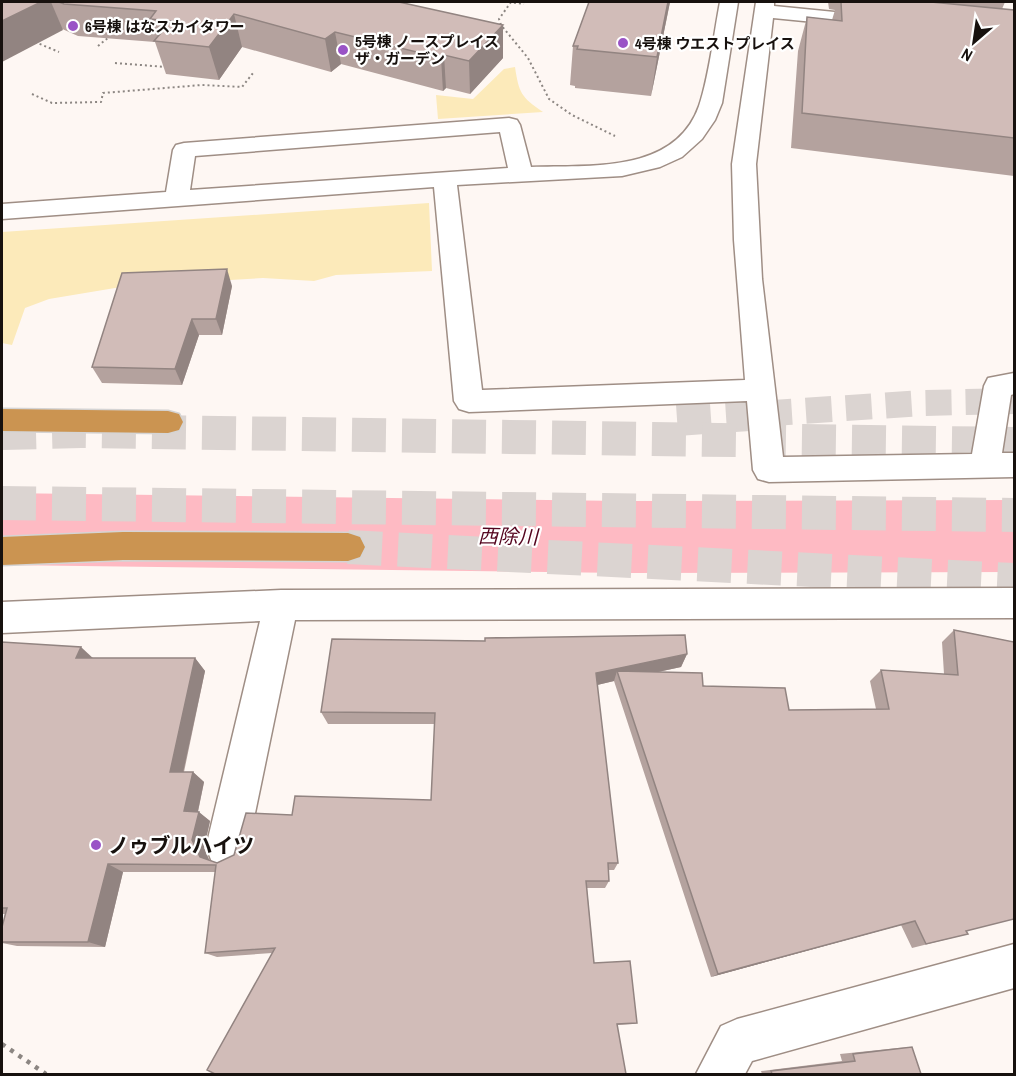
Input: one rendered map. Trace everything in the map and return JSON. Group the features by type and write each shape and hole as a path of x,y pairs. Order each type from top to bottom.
{"highway":[{"path":"2,420 168,422"},
{"path":"2,551 123,546 348,547"}],"street":[{"path":"2,212 445,179 615,170 666,157 688,142 706,119 711,103 729,2"},
{"path":"895,24 765,6 744,164 748,266 769,470 1000,466 998,386 1014,384"},
{"path":"177,199 183,150 509,125 521,175"},
{"path":"445,179 469,401 761,390"},
{"path":"3,620 281,604 1014,603"},
{"path":"227,847 281,604"},
{"path":"720,1074 737,1042 1014,966"}],"path":[{"path":"524,4 510,2 499,19 501,26 528,58 549,99 572,115 621,139"},
{"path":"98,46 117,31"},
{"path":"27,39 59,52"},
{"path":"115,63 166,67"},
{"path":"32,94 52,104 101,102 103,93 202,85 242,87 253,73"},
{"path":"2,1044 46,1074"}],"shaded area":[{"path":"515,67 522,94 543,112 438,119 436,95 473,99 504,69"},
{"path":"429,203 432,271 336,275 314,281 263,278 127,286 49,299 25,308 12,345 2,343 2,232"}],"building":[{"path":"2,2 41,2 2,21"},
{"path":"59,2 399,2 503,25 469,61 444,55 441,58 335,32 325,39 234,14 209,47 154,41 171,21 150,19 156,11"},
{"path":"589,2 668,2 657,57 577,49 578,46 573,46"},
{"path":"841,2 931,2 1014,10 1014,138 802,113 807,17 842,21"},
{"path":"227,269 216,319 192,319 175,369 92,367 122,273"},
{"path":"954,630 1014,642 1014,919 966,931 968,934 926,944 915,921 718,974 617,671 702,673 703,686 785,688 789,710 889,709 881,670 958,675"},
{"path":"685,635 687,654 596,673 618,863 608,863 609,881 586,881 594,963 630,961 637,1023 617,1024 626,1074 215,1074 207,1070 275,948 205,953 216,865 108,864 88,942 2,942 2,927 7,908 2,908 2,642 81,647 76,658 195,658 170,772 193,772 184,811 199,812 192,840 200,857 217,863 234,855 246,813 292,815 295,796 431,800 435,713 321,712 332,639 485,641 485,638"},
{"path":"912,1047 921,1074 772,1074 771,1071 855,1061 853,1054"}],"waterway":[{"name":"西除川","path":"2,529 624,537 1014,536"}],"tunnel":[{"path":"726,416 923,403 1014,401"},
{"path":"677,419 749,414"},
{"path":"2,433 81,431 1014,444"},
{"path":"2,503 1014,515"},
{"path":"348,547 1014,580"}],"place":[{"name":"6号棟 はなスカイタワー","path":"73,26"},
{"name":"4号棟 ウエストプレイス","path":"623,43"},
{"name":"5号棟 ノースプレイス ザ・ガーデン","path":"343,50"},
{"name":"ノゥブルハイツ","path":"96,845"}]}
